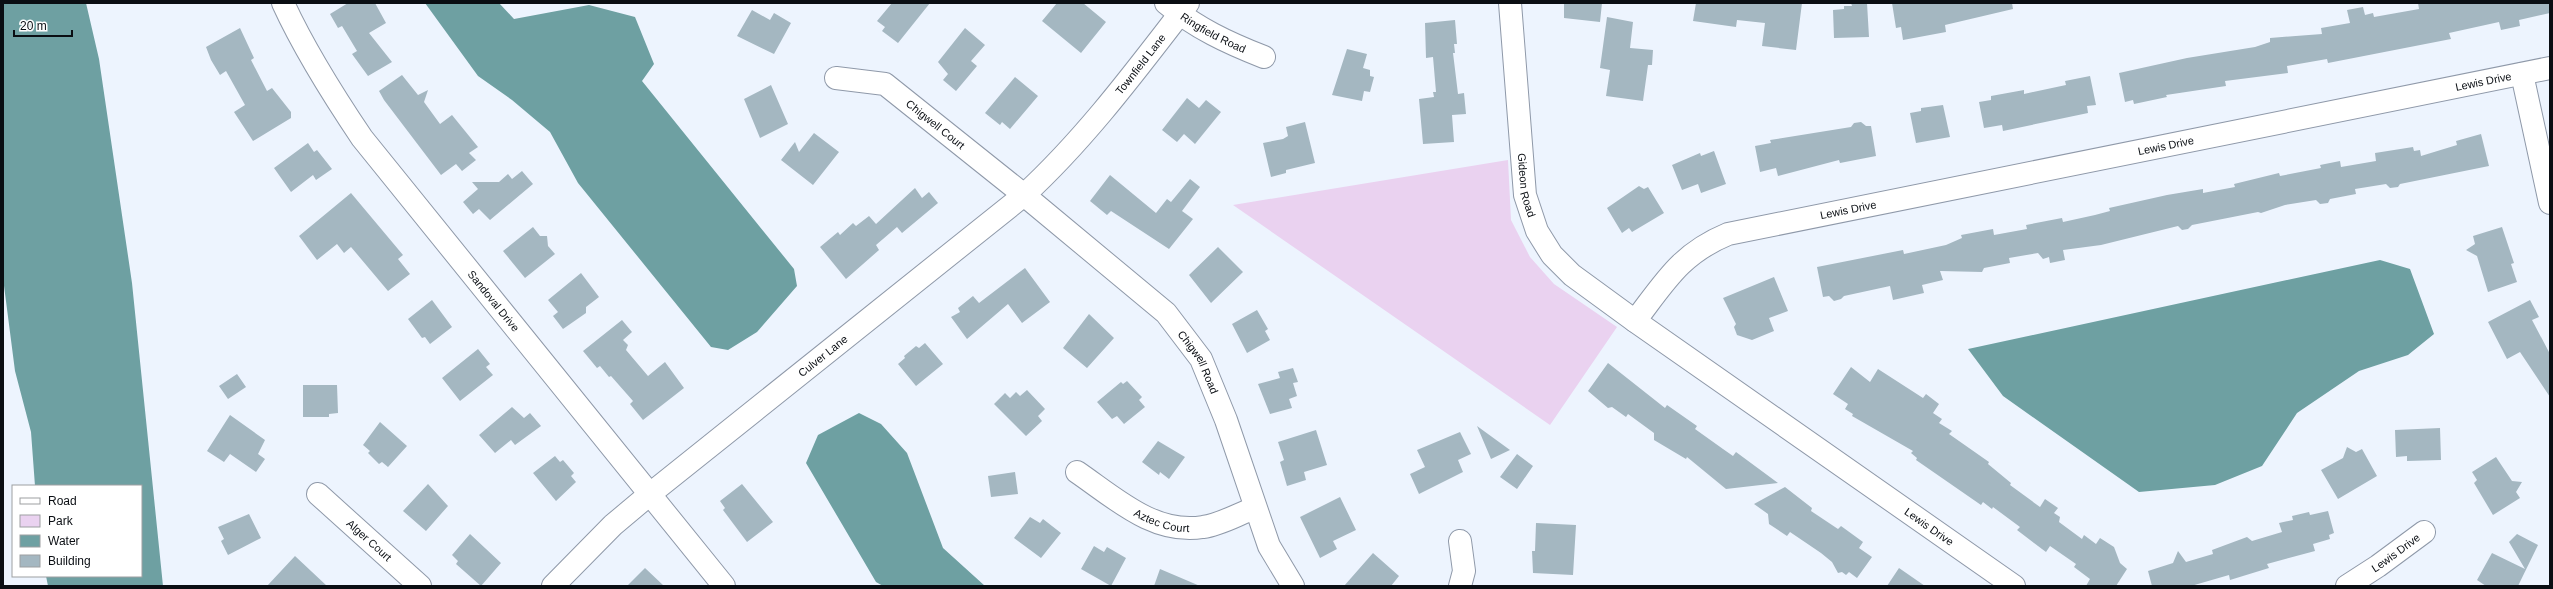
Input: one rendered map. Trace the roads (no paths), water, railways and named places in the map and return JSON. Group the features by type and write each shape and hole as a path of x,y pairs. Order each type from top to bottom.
{"street":[{"name":"Sandoval Drive","path":"283,3 324,81 362,138 724,586"},
{"name":"Gideon Road","path":"1510,3 1525,195 1537,231 1552,255 1572,276 1635,321"},
{"name":"Ringfield Road","path":"1178,7 1225,42 1264,57"},
{"name":"Townfield Lane","path":"1090,124 1178,7"},
{"name":"Lewis Drive","path":"2014,586 1937,530 1635,321 1684,259 1707,243 1728,234 2550,68"},
{"path":"2522,74 2550,203"},
{"name":"Chigwell Court","path":"836,78 885,84 1024,194"},
{"name":"Culver Lane","path":"553,586 613,525 650,494 1024,194 1049,172 1090,124"},
{"name":"Chigwell Road","path":"1024,194 1151,298 1187,339 1201,359 1226,420 1269,546 1293,586"},
{"name":"Aztec Court","path":"1077,472 1142,516 1173,528 1203,527 1255,508"},
{"name":"Alger Court","path":"318,494 420,586"},
{"name":"Lewis Drive","path":"2346,586 2378,566 2424,532"},
{"path":"1460,541 1464,571 1460,586"}],"water":[{"path":"3,3 86,3 99,59 132,283 163,586 48,586 46,577 142,577 142,485 35,485 31,432 15,371 3,278"},
{"path":"425,3 499,3 514,19 589,5 635,17 654,64 642,81 794,269 797,286 757,332 728,350 711,347 578,183 550,132 512,100 478,76"},
{"path":"2380,260 2410,269 2434,334 2408,355 2359,371 2297,413 2262,466 2215,485 2139,492 2003,396 1968,349"},
{"path":"859,413 881,424 907,453 943,548 985,586 883,586 876,582 806,463 818,435"}]}
